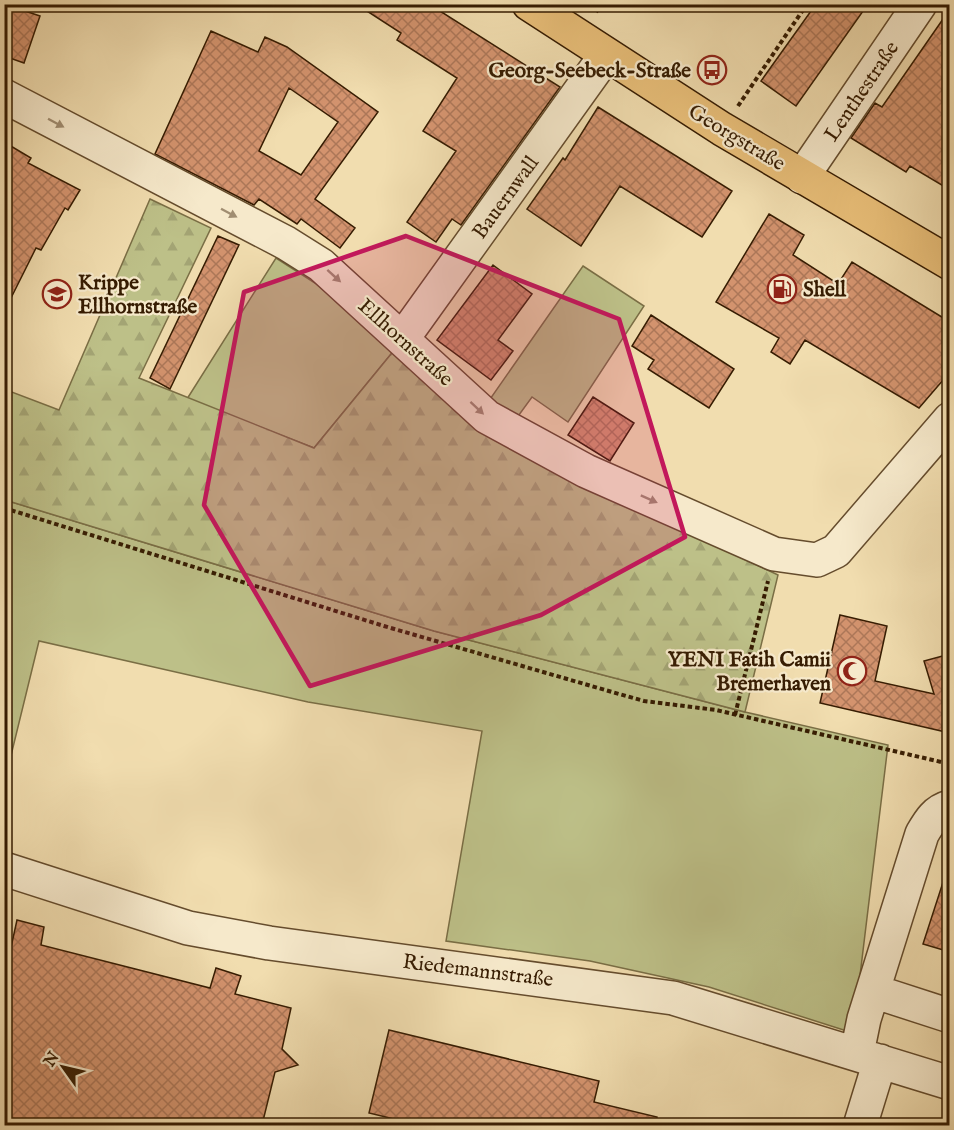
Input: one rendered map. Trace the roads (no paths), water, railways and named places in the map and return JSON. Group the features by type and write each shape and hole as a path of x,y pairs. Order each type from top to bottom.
{"main road":[{"name":"Georgstraße","path":"529,4 722,129 950,263"}],"street":[{"name":"Lenthestraße","path":"802,177 911,8"},
{"name":"Bauernwall","path":"403,338 606,55"},
{"name":"Ellhornstraße","path":"4,96 286,243 321,265 487,417 586,471 774,554 818,560 836,551 950,419"},
{"path":"860,1125 873,991 922,834 930,819 942,809 950,807"},
{"name":"Riedemannstraße","path":"4,869 188,928 269,943 674,998 950,1083"},
{"path":"873,991 950,1016"}],"place":[{"name":"Georg-Seebeck-Straße","path":"712,70"},
{"name":"Shell","path":"782,289"},
{"name":"Krippe Ellhornstraße","path":"57,294"},
{"name":"YENI Fatih Camii Bremerhaven","path":"852,671"}]}
